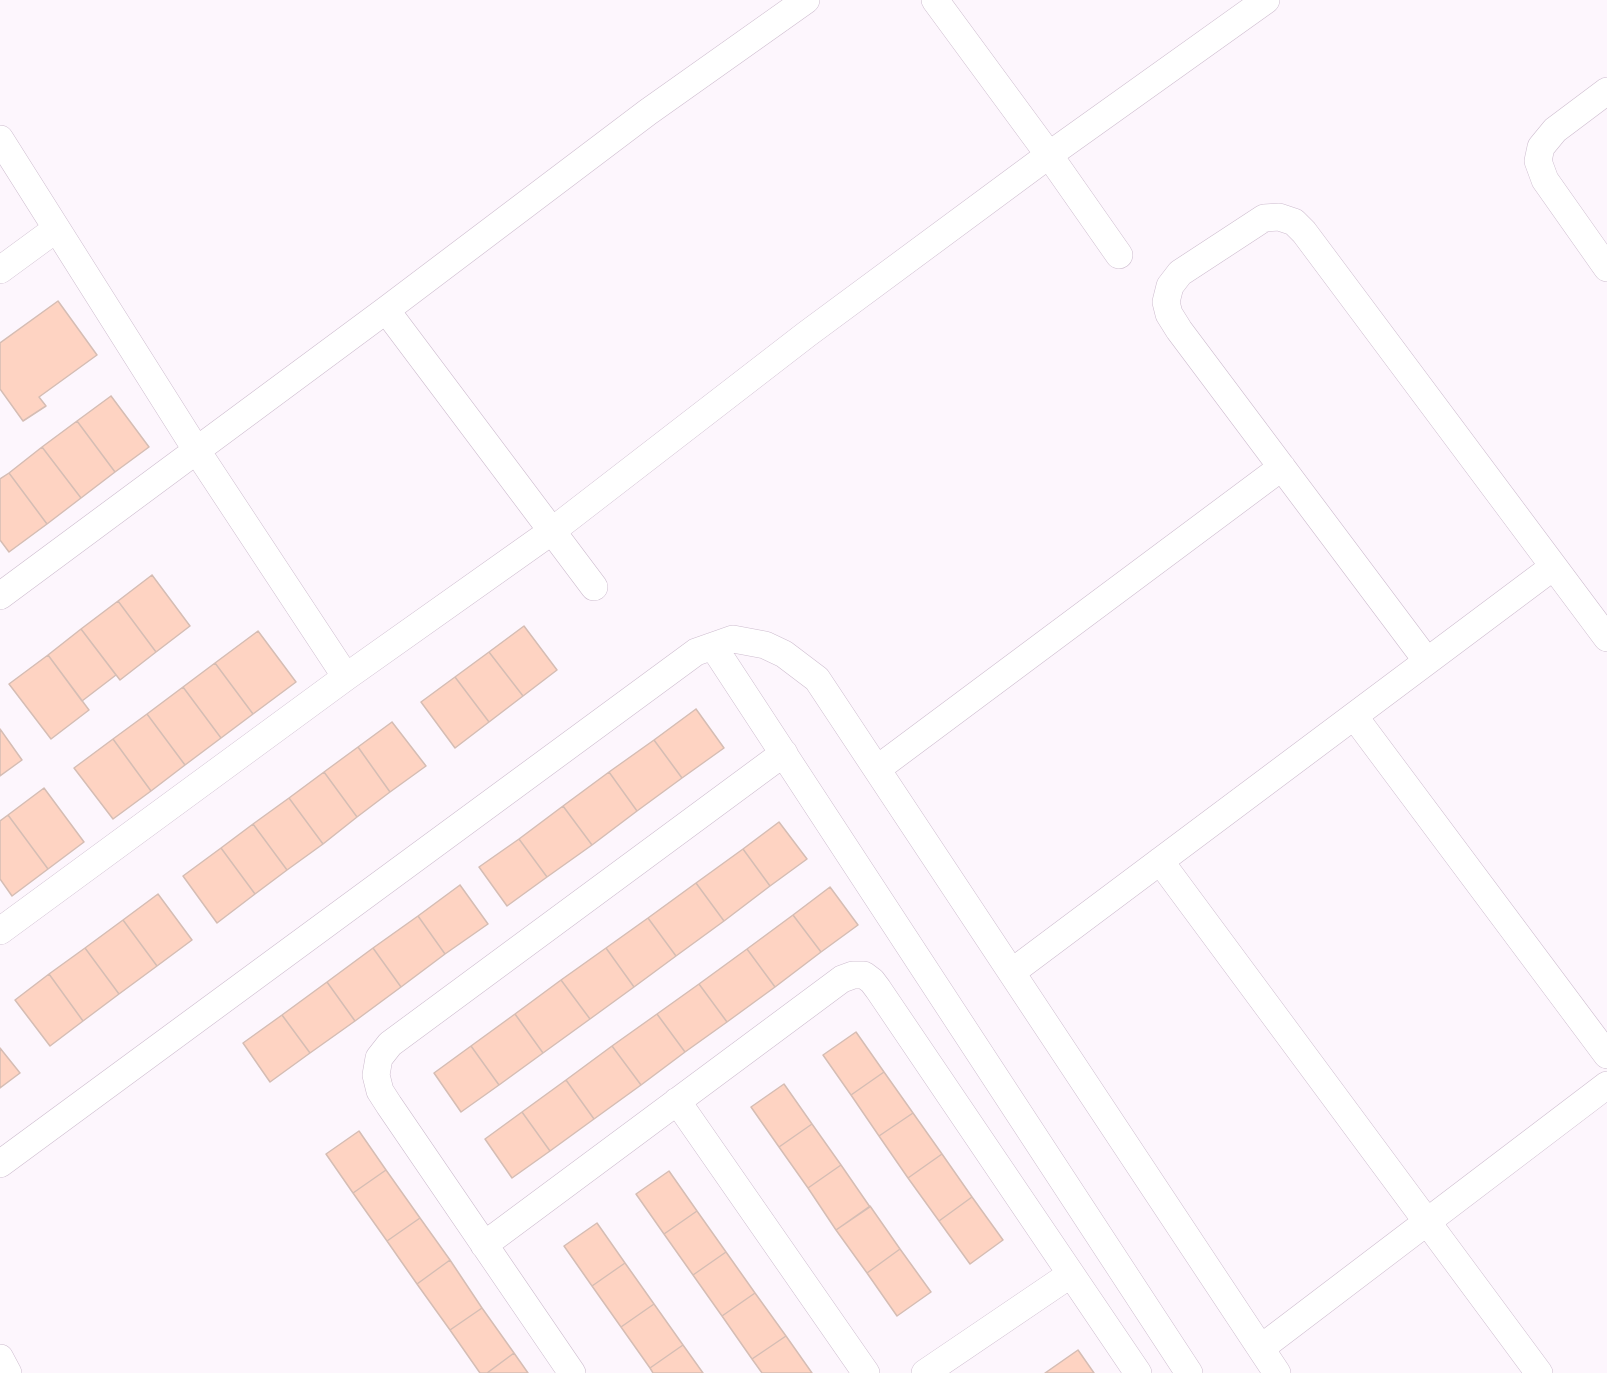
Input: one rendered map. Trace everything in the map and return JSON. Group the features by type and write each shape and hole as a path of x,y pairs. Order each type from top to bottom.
{"street":[{"path":"0,596 386,310 648,112 806,0"},
{"path":"935,0 1119,255"},
{"path":"0,931 345,677 552,531 807,334 1049,155 1266,0"},
{"path":"1607,90 1555,130 1541,147 1538,161 1545,180 1607,268"},
{"path":"0,139 197,451 345,677"},
{"path":"1428,660 1169,314 1166,302 1170,286 1180,273 1264,218 1279,217 1294,222 1305,232 1607,638"},
{"path":"0,270 57,229"},
{"path":"386,310 594,587"},
{"path":"877,769 1282,467"},
{"path":"1012,972 1553,567"},
{"path":"0,1164 696,652 734,639 765,645 784,654 817,680 1277,1373"},
{"path":"713,646 1189,1373"},
{"path":"1354,716 1607,1055"},
{"path":"572,1373 380,1091 376,1075 380,1058 390,1044 784,753"},
{"path":"1160,861 1539,1373"},
{"path":"484,1245 842,979 853,975 864,975 878,989 1138,1373"},
{"path":"1261,1348 1607,1085"},
{"path":"677,1101 866,1373"},
{"path":"925,1373 1071,1274"},
{"path":"0,1358 8,1373"}],"building":[{"path":"58,301 97,355 39,397 46,406 23,421 0,389 0,343"},
{"path":"111,396 149,447 115,472 77,421"},
{"path":"77,421 115,472 81,498 42,447"},
{"path":"42,447 81,498 47,524 9,473"},
{"path":"9,473 47,524 9,552 0,540 0,479"},
{"path":"152,575 190,626 156,652 118,601"},
{"path":"118,601 156,652 120,680 81,629"},
{"path":"524,626 557,670 523,696 489,652"},
{"path":"81,629 116,675 82,701 48,655"},
{"path":"258,631 296,682 253,714 215,663"},
{"path":"489,652 523,696 489,722 455,677"},
{"path":"48,655 89,710 51,739 9,684"},
{"path":"215,663 253,714 221,738 183,687"},
{"path":"455,677 489,722 455,748 421,702"},
{"path":"183,687 221,738 185,765 147,714"},
{"path":"696,709 724,748 682,778 654,740"},
{"path":"147,714 185,765 151,791 113,739"},
{"path":"392,722 426,766 390,792 358,747"},
{"path":"0,729 22,760 0,776"},
{"path":"113,739 151,791 113,819 74,768"},
{"path":"654,740 682,778 637,811 609,772"},
{"path":"358,747 390,792 357,817 324,772"},
{"path":"324,772 357,817 323,844 289,798"},
{"path":"609,772 637,811 592,845 563,806"},
{"path":"44,788 84,842 48,869 8,815"},
{"path":"289,798 323,844 287,870 253,824"},
{"path":"563,806 592,845 547,877 519,839"},
{"path":"8,815 48,869 12,896 0,879 0,821"},
{"path":"779,822 807,859 770,886 743,849"},
{"path":"253,824 287,870 255,894 221,848"},
{"path":"519,839 547,877 507,906 479,867"},
{"path":"221,848 255,894 217,923 183,876"},
{"path":"743,849 770,886 724,921 696,883"},
{"path":"696,883 724,921 676,956 648,918"},
{"path":"460,885 488,924 445,954 418,916"},
{"path":"830,887 858,925 821,952 793,915"},
{"path":"158,894 192,940 157,966 123,920"},
{"path":"793,915 821,952 775,987 747,949"},
{"path":"418,916 445,954 401,987 373,948"},
{"path":"648,918 676,956 634,987 606,948"},
{"path":"123,920 157,966 119,994 85,948"},
{"path":"85,948 119,994 83,1021 49,974"},
{"path":"373,948 401,987 355,1021 327,982"},
{"path":"606,948 634,987 590,1019 561,980"},
{"path":"747,949 775,987 727,1022 699,984"},
{"path":"49,974 83,1021 50,1046 15,1000"},
{"path":"561,980 590,1019 543,1053 515,1014"},
{"path":"327,982 355,1021 310,1053 282,1015"},
{"path":"699,984 727,1022 685,1052 657,1014"},
{"path":"515,1014 543,1053 499,1085 471,1046"},
{"path":"657,1014 685,1052 641,1085 612,1046"},
{"path":"282,1015 310,1053 270,1082 243,1043"},
{"path":"856,1032 884,1072 851,1095 823,1055"},
{"path":"471,1046 499,1085 461,1112 434,1073"},
{"path":"612,1046 641,1085 594,1119 566,1080"},
{"path":"0,1048 20,1073 0,1088"},
{"path":"884,1072 913,1113 879,1136 851,1095"},
{"path":"566,1080 594,1119 550,1151 522,1112"},
{"path":"784,1084 812,1124 779,1147 751,1107"},
{"path":"522,1112 550,1151 512,1178 485,1139"},
{"path":"913,1113 942,1154 908,1178 879,1136"},
{"path":"812,1124 841,1165 808,1188 779,1147"},
{"path":"359,1131 386,1170 353,1193 326,1154"},
{"path":"942,1154 972,1197 939,1221 908,1178"},
{"path":"841,1165 870,1207 836,1230 808,1188"},
{"path":"386,1170 420,1218 387,1241 353,1193"},
{"path":"669,1171 697,1211 664,1234 636,1194"},
{"path":"972,1197 1003,1240 970,1264 939,1221"},
{"path":"870,1206 900,1249 867,1273 836,1230"},
{"path":"697,1211 726,1252 693,1275 664,1234"},
{"path":"420,1218 450,1260 417,1284 387,1241"},
{"path":"597,1223 625,1263 592,1286 564,1246"},
{"path":"900,1249 931,1292 897,1316 867,1273"},
{"path":"726,1252 755,1293 722,1316 693,1275"},
{"path":"450,1260 482,1308 450,1330 417,1284"},
{"path":"625,1263 654,1304 621,1327 592,1286"},
{"path":"755,1293 786,1336 752,1359 722,1316"},
{"path":"654,1304 683,1345 650,1368 621,1327"},
{"path":"482,1308 514,1353 487,1373 480,1373 450,1330"},
{"path":"786,1336 812,1373 762,1373 752,1359"},
{"path":"683,1345 703,1373 653,1373 650,1368"},
{"path":"1078,1350 1094,1373 1045,1373"},
{"path":"514,1353 528,1373 487,1373"}]}
